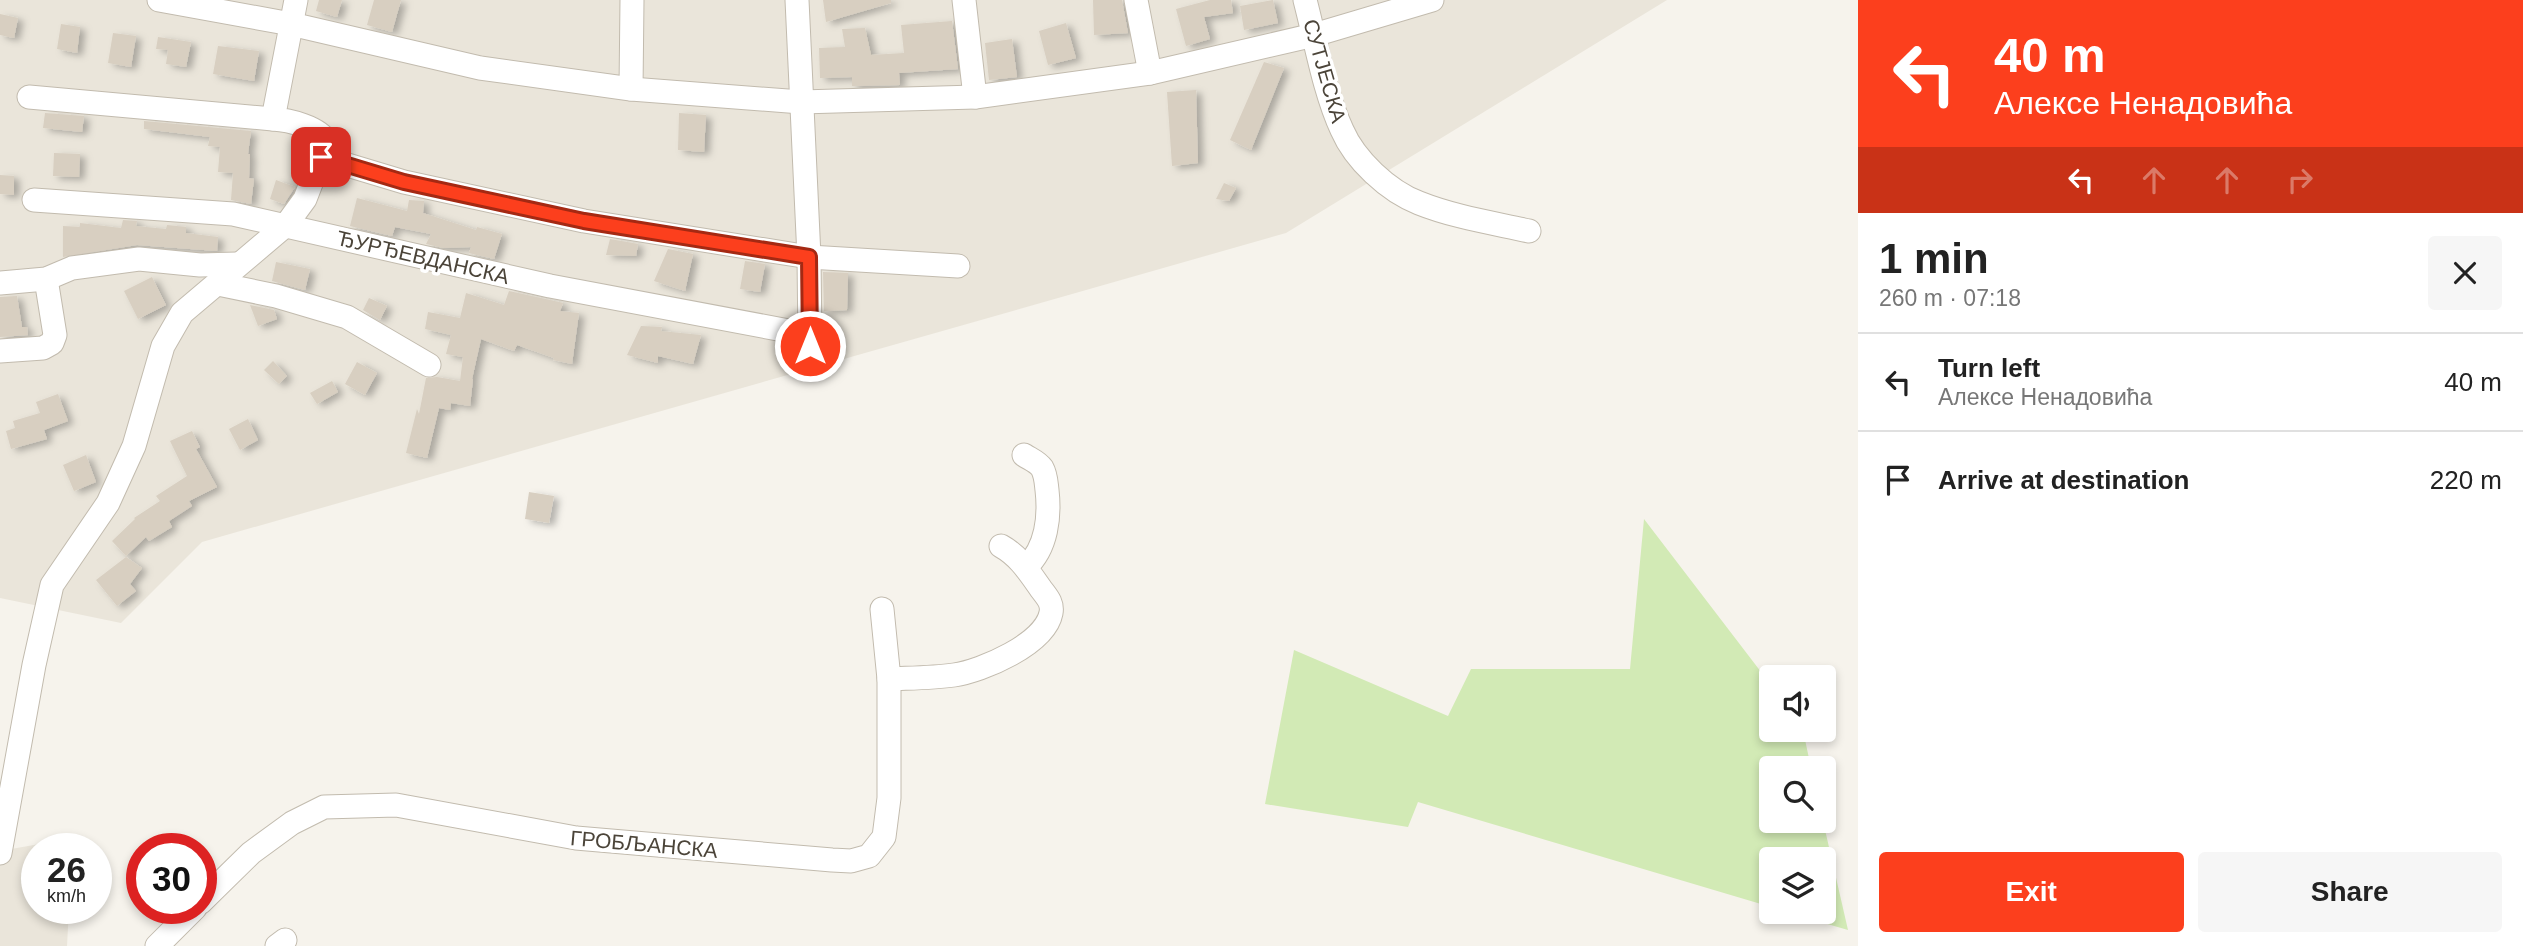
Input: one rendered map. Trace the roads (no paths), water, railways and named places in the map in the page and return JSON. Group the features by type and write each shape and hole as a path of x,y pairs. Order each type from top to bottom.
{"street":[{"path":"159,0 291,24 480,68 631,89 801,102 975,96 1150,73 1314,35 1432,0"},
{"path":"274,115 296,0"},
{"path":"631,89 632,0"},
{"path":"797,0 809,257"},
{"path":"964,0 975,96"},
{"path":"1136,0 1150,73"},
{"name":"СУТЈЕСКА","path":"1305,0 1342,131 1358,156 1387,184 1417,203 1529,232"},
{"path":"0,853 34,665 52,585 108,503 134,446 163,346 182,313 286,225 305,199 327,142 318,131 274,115 29,97"},
{"path":"321,157 404,182 584,221 809,257 958,265"},
{"name":"ЂУРЂЕВДАНСКА","path":"34,200 233,214 550,286 810,340 809,257"},
{"path":"0,283 46,279 72,268 139,259 200,265 237,264"},
{"path":"0,351 43,348 52,343 55,335 46,279"},
{"path":"218,284 276,296 347,317 429,365"},
{"path":"1024,455 1040,465 1045,474 1049,511 1047,527 1039,548 1026,568"},
{"path":"889,679 954,675 982,668 1017,651 1047,623 1051,611 1050,601 1015,554 1001,546"},
{"name":"ГРОБЉАНСКА","path":"217,886 251,853 292,822 324,807 396,805 603,841 832,860 851,861 869,856 884,837 889,798 889,679 882,608"},
{"path":"157,946 179,924"}]}
